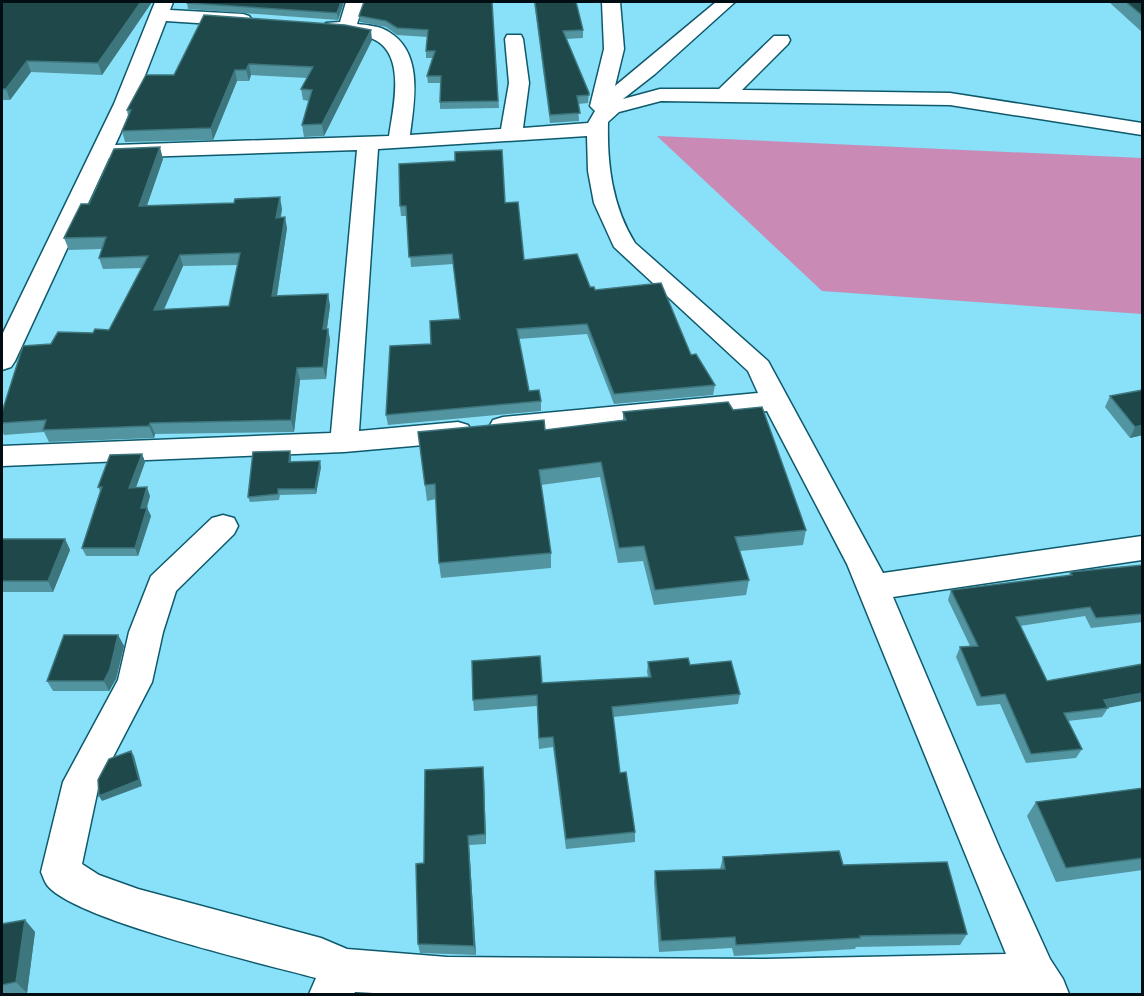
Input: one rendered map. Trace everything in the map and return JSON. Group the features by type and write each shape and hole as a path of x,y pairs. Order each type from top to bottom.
{"street":[{"path":"347,28 355,2"},
{"path":"223,526 162,585 146,632 135,682 81,782 61,872 87,890 138,909 321,959 337,982 447,978 1042,984 983,855 863,564 759,367 626,247 615,231 600,179 600,116 614,49 610,2"},
{"path":"600,116 648,70 726,2"},
{"path":"2,361 124,104 162,8 259,21"},
{"path":"312,25 347,28 382,35 395,47 404,70 399,142"},
{"path":"512,135 519,83 514,39"},
{"path":"724,96 781,40"},
{"path":"101,152 399,142 512,135 600,116 620,105 660,95 950,99 1143,129"},
{"path":"344,442 368,142"},
{"path":"2,456 344,442 775,401"},
{"path":"872,587 1137,557"}],"shaded area":[{"path":"657,136 1142,158 1142,314 822,291"}],"building":[{"path":"2,2 141,2 98,63 27,61 6,89 2,89"},
{"path":"187,2 341,2 337,13"},
{"path":"364,2 492,2 498,101 440,102 441,76 427,76 435,51 426,51 428,30 397,28 386,21 359,16"},
{"path":"535,2 576,2 583,30 563,31 589,93 589,95 577,96 580,113 550,115"},
{"path":"1126,2 1143,2 1143,16"},
{"path":"204,15 345,25 371,30 322,124 302,125 312,90 301,89 313,67 249,64 246,70 235,70 211,128 122,131 131,110 127,110 146,75 174,75"},
{"path":"160,147 139,206 234,203 235,199 280,197 276,218 285,217 272,296 328,294 323,329 328,329 323,367 297,368 291,420 150,423 149,426 43,430 46,420 2,423 2,412 23,346 51,344 58,332 93,333 95,329 109,330 148,256 99,258 106,237 64,238 81,204 89,204 114,149","holes":["240,253 229,306 154,310 180,255"]},
{"path":"502,150 505,203 518,202 524,260 577,254 590,287 594,287 595,290 661,283 691,355 696,354 715,385 614,394 587,324 517,329 529,391 539,390 541,401 386,415 390,346 431,344 430,321 460,319 452,254 409,257 406,206 400,206 399,164 455,161 455,152"},
{"path":"1143,390 1143,425 1135,427 1110,396"},
{"path":"728,402 733,410 762,407 806,530 735,537 749,580 655,590 644,546 619,548 601,462 539,470 551,553 439,563 435,484 425,485 418,432 544,420 545,430 626,420 623,412"},
{"path":"290,451 289,462 320,461 315,489 278,489 278,494 248,497 253,452"},
{"path":"142,454 129,488 147,487 141,508 147,508 135,548 82,548 102,487 98,487 110,455"},
{"path":"2,539 65,539 48,581 2,581"},
{"path":"1143,565 1143,614 1096,618 1090,607 1016,617 1047,681 1143,664 1143,693 1104,700 1108,708 1064,713 1082,749 1031,754 1005,694 981,697 960,647 978,646 951,590 1072,575 1070,572"},
{"path":"64,635 118,635 110,669 104,681 47,681"},
{"path":"540,656 542,683 651,677 648,662 688,658 690,665 731,661 740,694 612,707 620,773 626,772 635,832 566,839 553,737 539,738 537,695 473,700 472,661"},
{"path":"131,751 139,780 99,796 98,780 109,759"},
{"path":"483,767 485,834 468,836 474,946 418,944 416,864 424,863 425,770"},
{"path":"1143,788 1143,858 1066,868 1036,802"},
{"path":"839,851 843,865 947,862 967,934 860,936 860,938 736,945 735,937 661,941 655,871 725,869 723,857"},
{"path":"25,920 16,982 2,985 2,924"}]}
